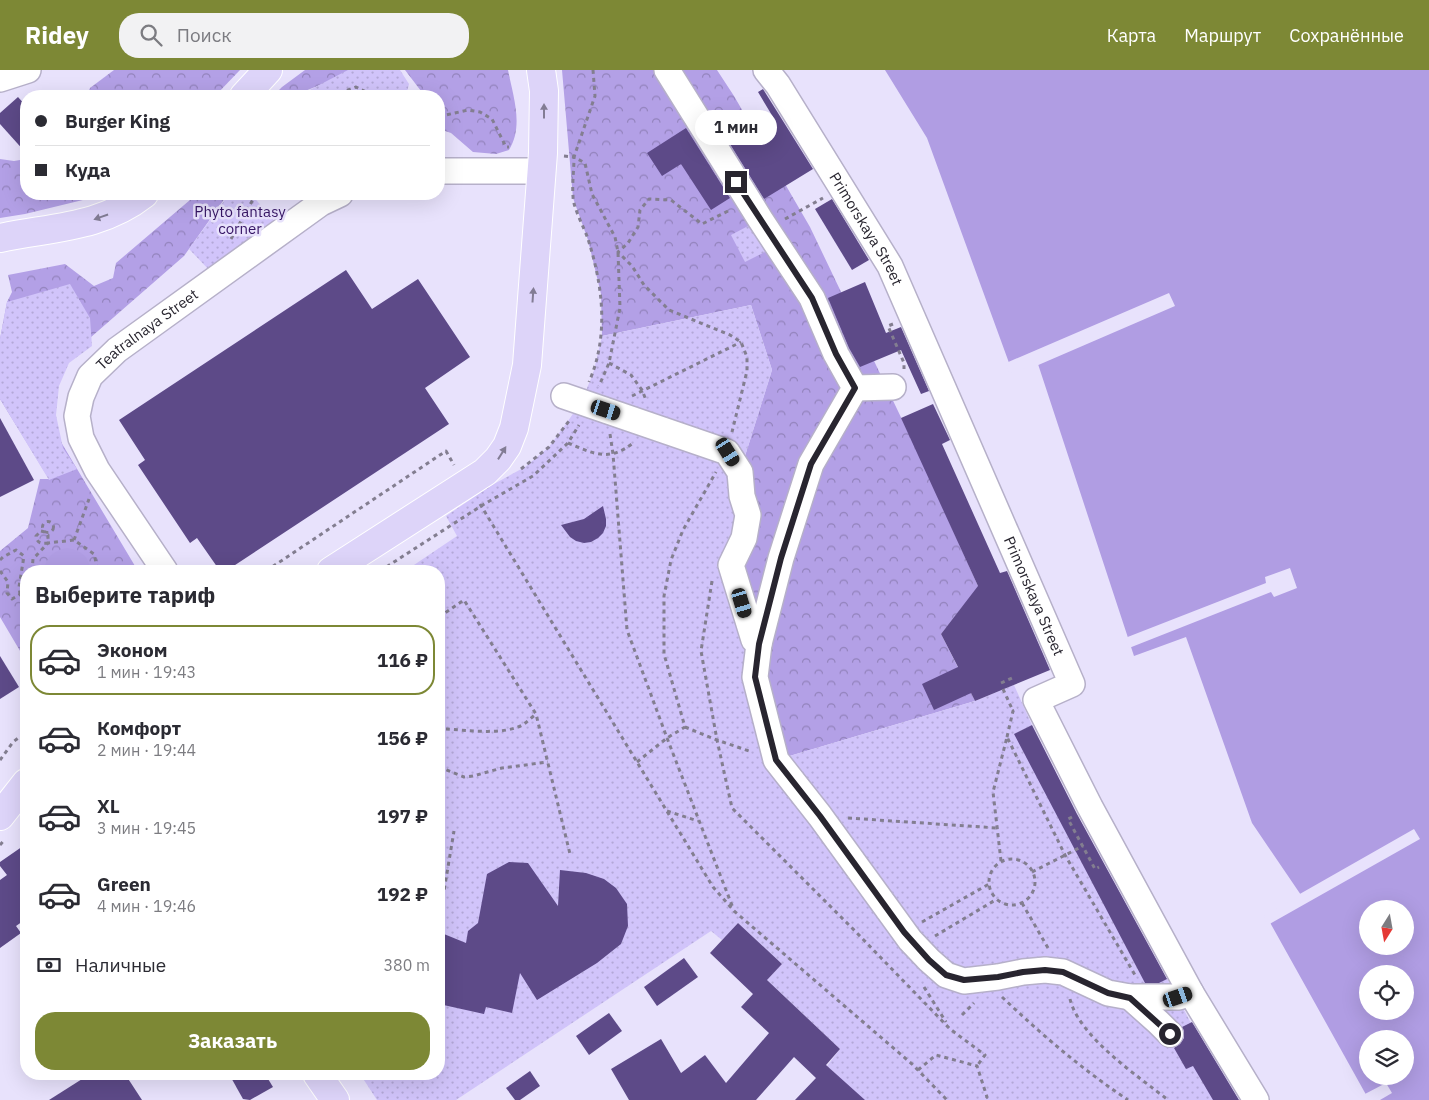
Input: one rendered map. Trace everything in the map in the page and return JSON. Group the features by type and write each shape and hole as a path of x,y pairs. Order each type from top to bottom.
{"main road":[{"path":"250,90 268,70"},
{"path":"340,565 485,472 498,460 507,446 516,422 528,365 543,162 544,91 541,70"},
{"path":"0,238 79,225 108,216 134,200"},
{"path":"0,816 20,791"},
{"path":"321,1080 335,1100"}],"street":[{"path":"0,79 28,70"},
{"path":"667,70 756,214 812,298 836,354 855,388"},
{"name":"Primorskaya Street","path":"772,77 890,266 1072,684 1036,700 1104,832 1191,993 1256,1100"},
{"path":"445,170 543,162"},
{"name":"Teatralnaya Street","path":"161,565 98,470 81,438 77,416 81,397 90,376 125,345 327,200"},
{"path":"855,388 893,387"},
{"path":"855,388 811,464 781,558 759,644 755,677 776,760 820,816 910,939 946,975 964,980 1045,970 1063,972 1108,993 1139,998 1178,997 1191,993"},
{"path":"572,399 728,452 740,472 742,496 748,515 744,538 731,565 754,640 759,644"},
{"path":"1139,998 1170,1034"}],"path":[{"path":"516,472 525,467 548,447 568,421 572,399 593,374 602,336 601,294 588,240 573,198 574,158 595,96 593,70"},
{"path":"348,90 356,87 362,90"},
{"path":"445,115 468,110 480,112 492,119 506,147 543,162 574,158 584,163 592,194 615,237 618,252 620,308 609,363"},
{"path":"756,214 773,203 785,219 841,188"},
{"path":"618,252 628,243 638,227 640,210 649,199 672,200 702,224 728,211"},
{"path":"231,240 253,200"},
{"path":"618,252 632,266 644,286 669,310 730,334 741,342 747,357 747,371 728,452 683,530 671,560 664,596 664,654 685,726"},
{"path":"734,911 627,630 613,454 606,410 642,390 741,342"},
{"path":"568,443 593,454 613,454"},
{"path":"275,565 446,451 713,887 734,911 918,1070 945,1099"},
{"path":"74,540 92,491"},
{"path":"32,565 33,559 48,543 48,535 42,531 38,533 36,539 38,542 42,544 48,543 74,540 94,554 97,565"},
{"path":"0,560 16,550 24,556 23,565"},
{"path":"731,565 713,571 701,651 717,740 732,808 950,1029 985,1055 977,1066"},
{"path":"0,571 8,582 7,593 12,599 20,594 20,581"},
{"path":"445,613 464,600 536,714 570,854"},
{"path":"1001,683 1012,678"},
{"path":"1004,689 1013,711"},
{"path":"446,729 495,730 512,728 523,724 536,714"},
{"path":"638,762 685,726"},
{"path":"685,726 717,740 776,760"},
{"path":"0,760 13,742 20,737"},
{"path":"1001,861 994,792 1007,737 1139,998"},
{"path":"445,769 464,777 502,768 548,762"},
{"path":"667,811 699,821"},
{"path":"820,816 997,828"},
{"path":"445,874 454,831"},
{"path":"1032,872 1083,846"},
{"path":"1019,860 1028,865 1032,872 1035,880 1034,889 1022,903 1004,904 991,893 990,875 994,867 1001,861 1019,860"},
{"path":"910,939 989,884"},
{"path":"910,939 997,899"},
{"path":"1022,903 1063,972 1072,1009 1089,1032 1114,1058 1168,1100"},
{"path":"981,979 1047,1039 1100,1082 1128,1100"},
{"path":"920,981 950,1029"},
{"path":"918,1070 936,1055 977,1066"},
{"path":"977,1066 987,1097 984,1100"}],"green space":[{"path":"114,70 240,70 221,90 89,90"},
{"path":"305,70 358,70 308,90 279,90"},
{"path":"348,70 400,70 409,84 408,90 310,90"},
{"path":"405,70 508,70 517,121 516,131 509,150 496,154 473,152 451,133 445,131 445,90 420,90"},
{"path":"562,70 717,70 810,227 919,455 983,597 963,606 941,634 975,701 776,760 731,565 740,472 772,370 751,305 602,336 601,294 588,240 573,198"},
{"path":"0,159 20,160 20,200 83,200 25,214 0,218"},
{"path":"190,200 224,200 184,256 59,365 51,400 58,437 134,565 20,565 20,651 0,617 0,551 28,528 40,479 49,479 0,399 0,339 7,302 12,292 8,275 65,264 94,286 113,278 116,263"},
{"name":"Phyto fantasy corner","path":"225,200 256,200 278,225 212,273 189,249"},
{"path":"750,225 765,252 745,262 731,235"},
{"path":"70,284 90,318 92,346 69,363 59,386 56,415 63,448 77,469 49,480 0,399 0,339 7,302"},
{"path":"751,305 772,370 740,472 731,565 776,760 975,701 1014,685 1032,725 1015,734 1148,988 1167,978 1232,1100 864,1100 827,1066 840,1049 767,980 782,964 738,923 722,940 711,931 456,1100 377,1100 364,1080 445,1080 445,565 414,565 457,536 446,516 492,485 525,467 549,447 581,402 593,374 602,336"}],"shaded area":[{"path":"885,70 1429,70 1429,1100 1369,1100 1361,1085 1414,1085 1414,1030 1359,1030 1359,1082 1267,917 1303,898 1252,823 1186,637 1134,656 1037,361 1012,371 927,138"},
{"path":"67,548 76,550 84,555 89,565 45,565 51,555"}],"pier":[{"path":"1169,293 1175,306 1036,366 1035,364 1012,373 1009,372 1006,363"},
{"path":"1290,568 1297,588 1274,597 1271,592 1129,648 1125,638 1266,583 1265,577"},
{"path":"1414,829 1420,839 1268,925 1264,918 1265,915"},
{"path":"1382,1085 1387,1085 1392,1093 1380,1100 1366,1100 1363,1095"}],"building":[{"path":"763,89 813,169 764,199 730,144 773,117 758,92"},
{"path":"18,97 20,99 20,146 0,124 0,113"},
{"path":"686,128 730,198 711,210 681,164 662,176 647,153"},
{"path":"832,199 869,260 852,270 815,209"},
{"path":"346,270 372,309 418,279 470,357 425,388 449,424 235,565 216,565 197,538 190,543 138,465 145,460 119,420"},
{"path":"865,282 886,333 901,327 929,391 921,394 901,350 860,367 849,348 828,298"},
{"path":"933,404 950,440 942,444 1000,573 1007,571 1050,670 975,701 971,693 934,710 922,684 958,667 941,634 978,586 901,418"},
{"path":"0,418 34,480 0,497"},
{"path":"603,506 606,526 603,533 591,542 576,541 570,537 561,525 584,519"},
{"path":"0,656 19,687 0,699"},
{"path":"1032,725 1077,814 1167,979 1159,983 1145,983 1014,734"},
{"path":"20,848 20,923 16,926 20,934 0,948 0,880 7,875 0,866 0,862"},
{"path":"509,862 528,863 558,906 560,870 586,873 604,879 616,888 627,904 628,926 621,944 597,963 537,1000 520,973 512,1013 486,1007 484,1014 445,1005 445,934 466,943 468,931 478,923 487,874"},
{"path":"738,923 782,964 767,980 840,1049 826,1065 865,1100 795,1100 816,1078 794,1057 756,1100 629,1100 611,1069 661,1039 681,1073 705,1055 726,1083 769,1033 741,1007 753,994 710,953"},
{"path":"684,958 698,977 657,1006 644,987"},
{"path":"609,1013 622,1031 589,1055 576,1036"},
{"path":"1192,1022 1239,1100 1213,1100 1193,1066 1186,1069 1174,1048 1184,1038 1182,1027"},
{"path":"530,1071 540,1086 520,1100 515,1100 506,1088"},
{"path":"81,1080 129,1080 142,1100 49,1100"},
{"path":"232,1080 269,1080 273,1087 250,1100 243,1099"}],"route":[{"path":"736,182 812,298 836,354 855,388 811,464 781,558 759,644 755,677 776,760 820,816 910,940 946,975 964,980 1045,970 1063,972 1108,993 1130,998 1170,1034"}]}
